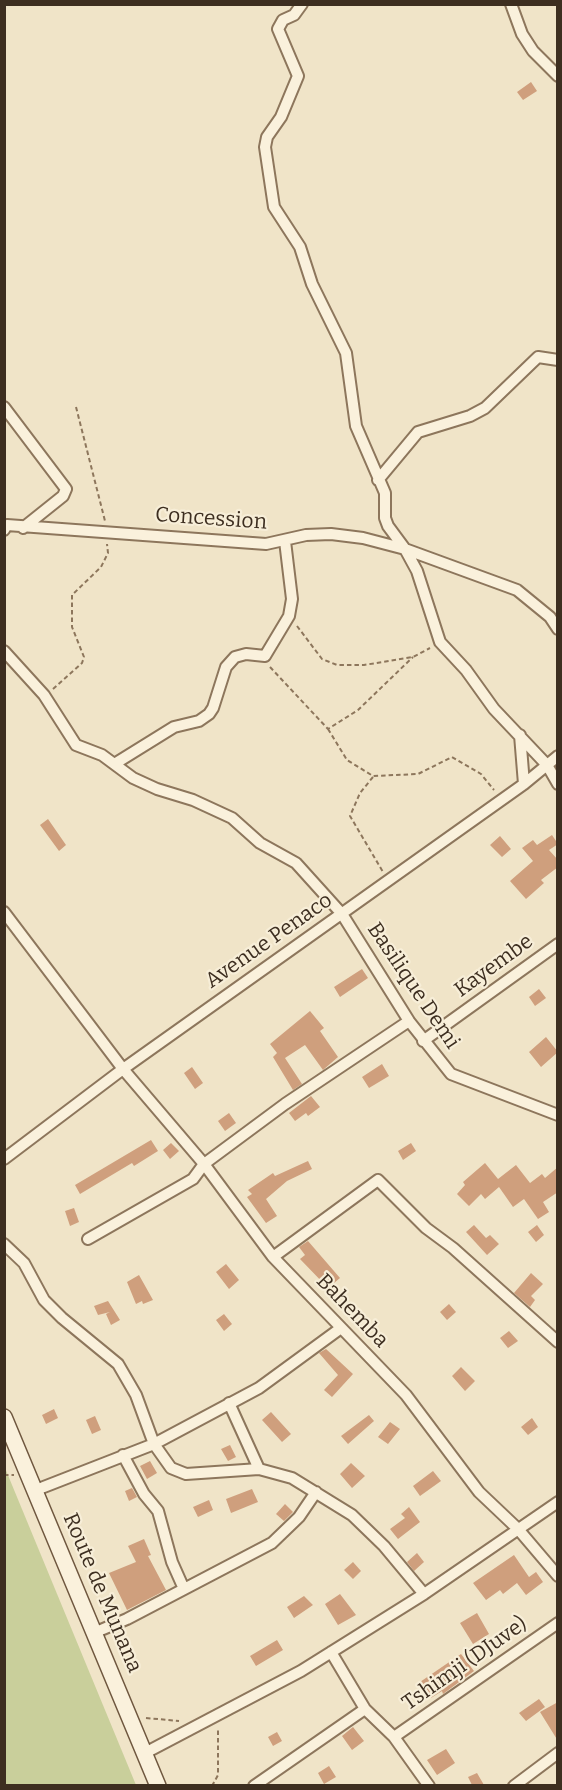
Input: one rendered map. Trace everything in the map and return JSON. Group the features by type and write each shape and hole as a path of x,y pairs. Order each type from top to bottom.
{"main road":[{"name":"Route de Munana","path":"4,1417 96,1632 158,1785"}],"street":[{"path":"302,4 294,15 283,20 278,29 298,76 289,101 267,138 265,147 274,207 300,248 309,278 346,353 357,426 385,494 385,518 417,571 440,642 466,670 494,709 547,765 558,784"},
{"path":"511,4 522,34 533,51 558,76"},
{"path":"378,480 418,432 447,421 470,416 485,408 538,357 558,360"},
{"path":"4,407 66,489 63,496 23,528"},
{"name":"Concession","path":"5,526 266,544 285,542 306,535 331,534 363,538 405,549 517,590 554,618 558,629"},
{"path":"116,763 174,727 199,721 209,714 226,667 235,657 246,654 264,656 289,616 292,599 285,542"},
{"name":"Basilique Demi","path":"4,651 45,695 76,745 116,763 141,782 193,800 232,818 260,843 296,863 342,914 409,1022 451,1074 558,1115"},
{"path":"520,734 524,784"},
{"name":"Avenue Penaco","path":"4,1160 123,1069 524,784 558,756"},
{"name":"Bahemba","path":"4,912 123,1069 204,1164 273,1257 406,1395 479,1492 518,1529 558,1576"},
{"name":"Kayembe","path":"423,1041 558,944"},
{"path":"88,1239 193,1179 204,1164 285,1104 409,1022"},
{"path":"273,1257 378,1180 426,1227 558,1342"},
{"path":"4,1244 24,1263 44,1300 62,1318 118,1364 136,1395 154,1444 171,1468 178,1472 207,1474 259,1469 292,1478 352,1515 384,1545 424,1594"},
{"path":"36,1490 154,1444 259,1388 341,1328"},
{"path":"229,1403 259,1469"},
{"path":"123,1455 144,1494 158,1511 172,1562 184,1589"},
{"path":"96,1632 272,1543 299,1517 316,1492"},
{"path":"145,1753 218,1717 331,1652 424,1594 558,1502"},
{"name":"Tshimji (DJuve)","path":"394,1737 558,1623"},
{"path":"331,1652 365,1709 394,1737 429,1785"},
{"path":"254,1785 365,1709"},
{"path":"514,1785 558,1753"}],"path":[{"path":"45,695 82,663 84,657 72,627 72,595 101,567 108,553 107,532 76,407"},
{"path":"289,616 322,659 329,663 364,665 413,657"},
{"path":"328,729 358,710 413,657 440,642"},
{"path":"264,656 273,673 328,729 347,760 374,776 418,774 452,757 481,774 501,800"},
{"path":"374,776 360,792 350,816 387,880"},
{"path":"131,1717 186,1722"},
{"path":"212,1785 218,1775 218,1717"}],"green space":[{"path":"5,1468 136,1785 5,1785"}],"building":[{"path":"531,82 537,91 523,100 517,92"},
{"path":"48,819 66,845 59,851 40,825"},
{"path":"552,835 558,844 549,850 558,860 558,867 541,880 544,883 526,899 510,881 533,861 522,848 533,840 537,845"},
{"path":"500,836 511,849 502,857 490,845"},
{"path":"362,969 368,978 340,997 334,987"},
{"path":"539,989 546,998 535,1006 529,997"},
{"path":"310,1011 324,1028 320,1031 338,1057 323,1070 305,1045 285,1058 302,1084 293,1090 273,1057 277,1053 270,1044"},
{"path":"546,1037 558,1052 541,1067 529,1052"},
{"path":"382,1064 389,1076 369,1088 362,1077"},
{"path":"192,1067 203,1083 195,1089 184,1073"},
{"path":"311,1096 320,1107 308,1116 306,1113 295,1121 289,1113"},
{"path":"229,1113 236,1123 225,1131 218,1121"},
{"path":"151,1140 158,1151 134,1166 132,1163 80,1194 75,1185"},
{"path":"171,1143 179,1151 170,1159 163,1150"},
{"path":"411,1143 416,1151 403,1160 398,1151"},
{"path":"308,1161 312,1169 287,1181 266,1199 277,1216 266,1223 247,1197 252,1194 248,1190 273,1173 275,1176"},
{"path":"485,1163 498,1179 516,1165 530,1183 542,1174 545,1178 558,1167 558,1192 543,1202 549,1212 538,1219 524,1199 513,1207 499,1187 485,1199 481,1194 469,1206 457,1194 465,1185 463,1182"},
{"path":"74,1208 79,1222 70,1226 65,1211"},
{"path":"474,1225 486,1238 490,1235 499,1244 487,1255 466,1232"},
{"path":"537,1225 544,1235 536,1242 528,1232"},
{"path":"308,1241 340,1278 328,1288 300,1259 305,1255 299,1247"},
{"path":"226,1264 239,1280 229,1289 216,1272"},
{"path":"531,1273 543,1284 531,1296 535,1300 530,1307 514,1293"},
{"path":"139,1275 153,1300 143,1304 142,1301 136,1304 127,1282"},
{"path":"108,1301 120,1320 111,1325 106,1314 110,1312 98,1315 94,1306"},
{"path":"449,1304 456,1312 447,1320 440,1312"},
{"path":"224,1314 232,1324 224,1331 216,1320"},
{"path":"509,1331 518,1341 508,1348 500,1338"},
{"path":"326,1349 353,1374 332,1397 324,1390 338,1375 319,1353"},
{"path":"461,1367 475,1381 465,1391 452,1376"},
{"path":"54,1409 58,1418 46,1424 42,1415"},
{"path":"271,1412 291,1434 282,1442 262,1420"},
{"path":"369,1415 374,1421 348,1444 341,1436"},
{"path":"95,1416 101,1430 92,1434 86,1420"},
{"path":"532,1418 538,1427 528,1435 521,1427"},
{"path":"390,1422 400,1429 388,1444 378,1437"},
{"path":"230,1445 236,1457 228,1461 221,1449"},
{"path":"150,1461 157,1473 147,1479 140,1466"},
{"path":"351,1463 365,1476 352,1488 340,1474"},
{"path":"433,1471 441,1481 420,1496 413,1486"},
{"path":"132,1488 137,1497 129,1501 125,1491"},
{"path":"252,1489 258,1502 231,1513 226,1499"},
{"path":"209,1500 213,1510 198,1517 193,1507"},
{"path":"285,1504 293,1512 284,1521 276,1514"},
{"path":"409,1507 420,1522 398,1539 390,1529 405,1518 401,1514"},
{"path":"144,1539 151,1555 148,1556 166,1590 127,1610 109,1573 136,1562 128,1546"},
{"path":"417,1553 424,1562 414,1571 407,1562"},
{"path":"514,1555 529,1577 536,1572 543,1582 526,1595 517,1583 503,1594 500,1590 486,1600 473,1583"},
{"path":"353,1562 361,1571 353,1579 344,1570"},
{"path":"340,1594 356,1615 338,1625 325,1604"},
{"path":"304,1596 313,1605 294,1618 287,1607"},
{"path":"477,1613 489,1634 473,1644 460,1623"},
{"path":"277,1640 283,1650 256,1666 250,1656"},
{"path":"461,1654 474,1671 443,1694 442,1691 431,1698 420,1682"},
{"path":"539,1699 545,1707 526,1721 519,1713"},
{"path":"558,1702 558,1741 540,1712"},
{"path":"353,1727 364,1741 352,1750 342,1736"},
{"path":"277,1732 282,1741 273,1746 268,1737"},
{"path":"446,1749 455,1763 437,1775 427,1760"},
{"path":"329,1766 336,1777 324,1784 318,1773"},
{"path":"477,1773 484,1785 472,1785 468,1777"}]}
